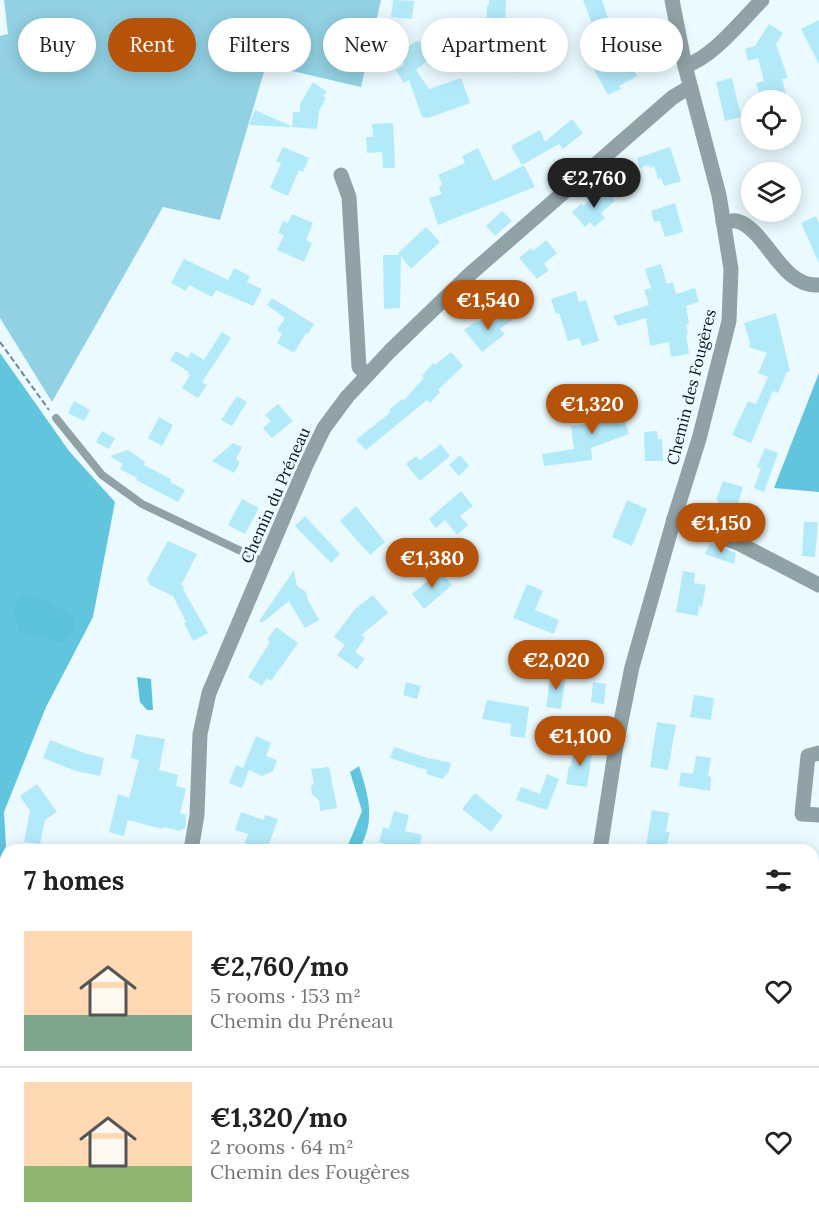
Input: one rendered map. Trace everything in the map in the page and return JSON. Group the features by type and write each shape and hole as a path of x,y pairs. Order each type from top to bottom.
{"street":[{"name":"Chemin des Fougères","path":"601,844 616,746 632,667 699,439 729,321 731,268 719,195 690,87 672,0"},
{"path":"685,66 709,53 762,0"},
{"name":"Chemin du Préneau","path":"192,844 197,815 200,734 209,693 306,465 324,429 347,397 367,375 469,275 673,97 690,87"},
{"path":"341,175 349,196 359,367 367,375"},
{"path":"723,222 736,221 748,227 789,273 801,282 819,285"},
{"path":"674,519 740,544 819,585"},
{"path":"819,753 808,756 802,814 819,815"}],"lane":[{"path":"56,418 102,476 142,504 264,562"}],"path":[{"path":"0,342 56,418"}],"shaded area":[{"path":"4,0 381,0 377,18 323,18 323,72 364,72 361,87 296,72 311,72 311,18 208,18 208,72 264,72 220,220 163,207 52,402 0,318 0,36 8,34"},
{"path":"0,353 69,451 115,502 93,617 46,707 4,812 6,844 0,844"},
{"path":"819,373 819,492 774,488"},
{"path":"24,595 42,598 74,617 73,631 63,643 20,633 14,614 17,599"},
{"path":"137,677 151,679 153,710 147,710 140,702"},
{"path":"359,766 368,799 368,829 362,844 348,844 362,811 350,772"}],"building":[{"path":"393,0 414,1 412,19 391,17"},
{"path":"489,0 506,0 506,18 487,18 487,5 489,5"},
{"path":"583,0 602,0 608,18 590,18"},
{"path":"819,20 819,64 801,29"},
{"path":"769,24 783,33 776,44 788,78 782,79 785,90 758,90 756,83 764,81 758,58 748,61 745,49 755,46"},
{"path":"417,41 421,42 421,66 416,70 429,89 461,78 470,103 428,118 422,117 409,80 404,83 397,72 409,72 409,46"},
{"path":"595,72 635,72 637,76 619,86 621,89 608,95"},
{"path":"732,78 741,117 725,121 716,82"},
{"path":"313,82 327,92 323,96 326,98 319,111 317,129 292,127 293,112 300,112 300,104"},
{"path":"255,110 291,126 291,127 249,125"},
{"path":"572,119 583,133 563,149 559,144 522,165 511,146 540,130 545,142"},
{"path":"393,123 395,168 383,168 382,152 367,153 366,137 373,137 372,124"},
{"path":"283,147 309,158 303,172 299,170 288,196 270,188 281,163 276,161"},
{"path":"670,147 681,181 664,186 661,178 658,179 654,166 640,168 637,158"},
{"path":"478,148 494,181 524,165 535,187 438,225 429,198 442,194 439,188 442,184 438,175 465,163 462,156"},
{"path":"603,188 615,201 601,213 605,218 594,227 590,222 585,227 572,212 581,204 583,206"},
{"path":"675,203 683,232 665,237 660,221 654,222 651,211"},
{"path":"502,211 512,221 495,236 486,226"},
{"path":"292,214 313,223 306,240 312,243 304,262 277,250 284,235 278,233 283,221 288,223"},
{"path":"816,216 819,223 819,263 801,223"},
{"path":"426,227 440,242 411,269 401,256 400,308 384,309 383,255 399,255 398,253"},
{"path":"546,240 557,253 544,264 549,270 537,279 519,258 531,248 533,251"},
{"path":"184,259 228,280 234,268 250,276 247,282 262,289 253,306 216,290 212,297 189,285 186,291 171,283"},
{"path":"661,264 667,284 673,282 676,294 695,288 699,302 686,306 689,324 686,325 688,334 686,334 689,354 671,357 669,342 650,346 646,318 618,326 613,316 649,305 644,290 651,288 645,269"},
{"path":"576,291 579,302 586,300 599,341 582,346 579,338 568,341 559,313 556,314 551,299"},
{"path":"272,298 314,324 294,353 277,343 282,334 277,330 285,318 267,305"},
{"path":"506,313 512,320 500,329 505,334 482,352 464,330 474,323"},
{"path":"776,313 790,371 787,372 778,393 773,391 751,443 732,435 748,401 756,404 768,377 758,373 767,353 749,347 744,323"},
{"path":"222,332 231,338 202,382 207,385 198,398 182,388 190,375 187,374 189,372 170,360 176,351 188,358 191,352 204,360"},
{"path":"451,352 463,366 438,390 440,392 430,403 427,400 366,450 356,440 391,412 389,410 402,399 404,400 424,378 422,376 433,363 435,365"},
{"path":"615,391 629,434 591,448 592,460 544,466 542,454 574,449 571,426 608,422 600,396"},
{"path":"237,396 247,402 232,426 221,420"},
{"path":"74,401 90,410 84,421 68,413"},
{"path":"278,404 293,421 272,438 263,428 271,421 265,415"},
{"path":"159,417 173,425 162,446 148,438"},
{"path":"102,431 115,438 109,449 96,442"},
{"path":"657,431 658,439 662,439 663,461 645,461 644,432"},
{"path":"233,443 242,447 236,459 240,462 234,473 212,461"},
{"path":"441,444 450,456 420,481 406,464 416,456 420,460"},
{"path":"765,448 778,453 764,492 754,488 761,468 757,467"},
{"path":"128,450 145,462 144,465 171,479 170,482 185,490 178,502 136,480 137,478 120,469 123,464 110,456"},
{"path":"460,455 469,466 459,476 449,465"},
{"path":"723,481 743,487 732,522 714,516 719,501 716,500"},
{"path":"461,491 473,506 460,516 468,525 457,535 445,520 436,528 429,519"},
{"path":"242,499 259,508 245,534 228,525"},
{"path":"627,500 647,509 632,546 612,537"},
{"path":"356,506 385,542 370,555 340,521"},
{"path":"305,516 340,554 331,563 295,526"},
{"path":"804,522 818,522 815,557 802,556"},
{"path":"168,541 197,554 181,585 184,586 183,589 208,633 193,641 173,596 150,585 147,579"},
{"path":"710,543 736,553 734,564 705,554"},
{"path":"438,569 452,585 424,609 412,594"},
{"path":"294,570 297,586 306,592 319,620 305,628 289,601 262,623 259,621"},
{"path":"683,571 695,573 694,583 706,585 698,616 676,612"},
{"path":"527,584 543,591 535,610 559,620 554,634 513,618"},
{"path":"373,595 388,613 361,635 365,638 355,652 365,659 357,669 337,655 345,645 334,637 355,609"},
{"path":"276,627 298,643 271,681 267,678 262,686 248,677 270,642 267,640"},
{"path":"551,673 566,675 561,709 546,707"},
{"path":"406,682 421,686 417,699 403,695"},
{"path":"593,682 606,684 604,704 591,702"},
{"path":"694,695 714,698 711,720 690,717"},
{"path":"487,700 529,707 525,738 510,736 511,724 482,719"},
{"path":"657,722 676,725 668,770 650,767"},
{"path":"136,734 165,739 159,770 178,775 176,786 186,789 180,813 186,815 186,823 185,829 181,831 163,827 162,829 128,820 124,836 109,832 118,794 129,798 139,760 131,758"},
{"path":"256,736 271,743 266,756 277,760 273,771 262,776 249,770 242,788 229,783 236,765 243,768"},
{"path":"50,740 104,758 100,776 76,771 43,758"},
{"path":"579,745 593,747 587,787 566,784 573,754 578,755"},
{"path":"394,747 430,759 451,763 448,774 443,779 426,774 427,770 390,758"},
{"path":"696,756 711,758 708,776 711,777 710,791 679,786 681,772 693,774"},
{"path":"329,767 337,808 320,811 319,800 312,794 311,787 314,783 311,769"},
{"path":"547,774 559,779 547,810 516,800 521,787 540,794"},
{"path":"37,784 57,812 45,820 40,844 24,842 30,811 20,796"},
{"path":"475,793 503,816 491,832 462,809"},
{"path":"652,810 669,813 666,832 670,832 667,844 646,844"},
{"path":"394,811 409,815 405,831 422,835 420,844 379,842 383,827 389,829"},
{"path":"241,812 264,820 265,815 278,819 269,844 244,844 248,834 235,830"}]}
